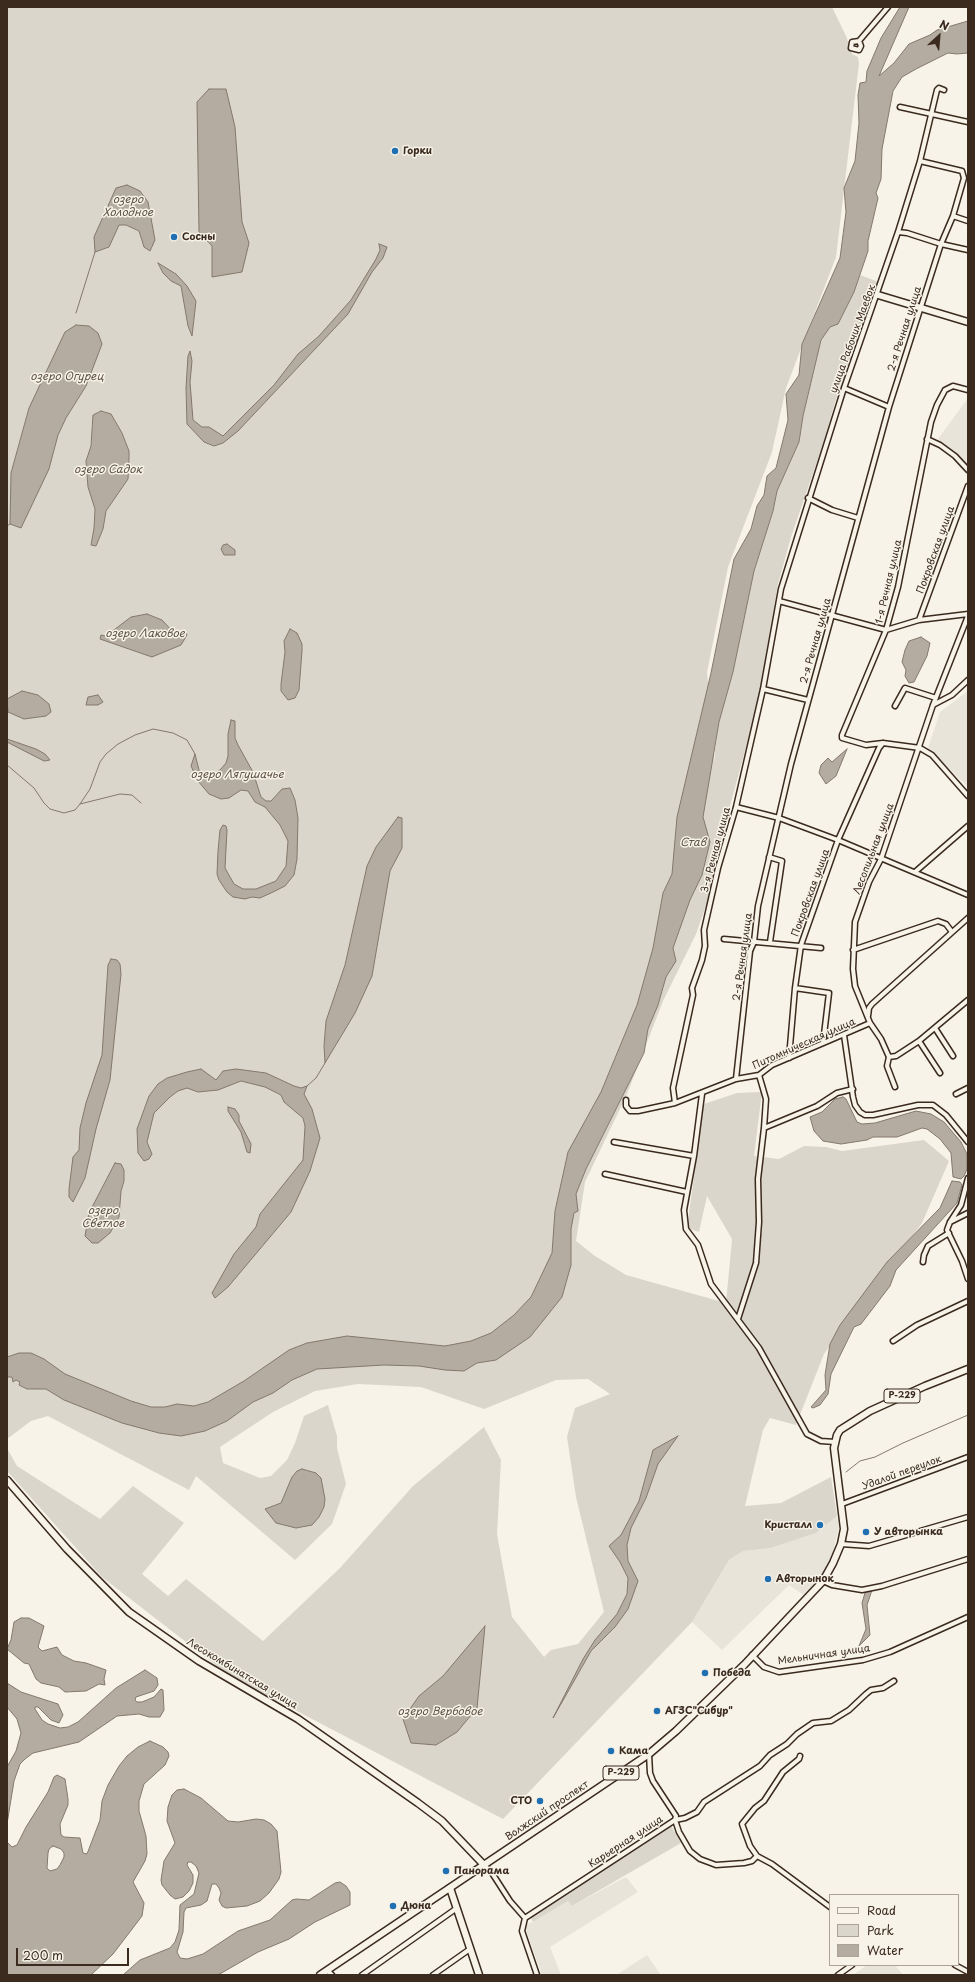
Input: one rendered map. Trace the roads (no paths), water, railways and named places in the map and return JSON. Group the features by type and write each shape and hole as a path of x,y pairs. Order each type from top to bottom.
{"main road":[{"path":"878,295 920,309 968,322"},
{"name":"Волжский проспект","path":"320,1975 329,1973 450,1888 649,1754 676,1731 823,1581 833,1563 841,1544 844,1529 842,1504 835,1459 835,1442 840,1430 870,1412 925,1386 968,1369"},
{"name":"Лесокомбинатская улица","path":"7,1480 67,1549 129,1612 199,1662 298,1719 393,1786 442,1821 484,1865"},
{"path":"450,1888 479,1975"}],"street":[{"path":"859,41 888,7"},
{"name":"улица Рабочих Маевок","path":"779,601 808,498 844,388 878,295 920,161 933,114 937,90 939,88 944,90"},
{"path":"900,107 968,122"},
{"path":"920,161 962,171 968,169"},
{"name":"2-я Речная улица","path":"736,1079 750,951 754,942 758,906 808,700 889,407 941,244 953,216 964,178 962,171"},
{"path":"953,216 968,221"},
{"path":"898,232 907,232 941,244 968,250"},
{"name":"1-я Речная улица","path":"883,743 866,745 842,738 842,736 886,630 898,587 927,439 937,405 942,395 950,386 957,386 968,390"},
{"path":"844,388 889,407"},
{"path":"927,439 940,445 955,456 968,470"},
{"name":"Покровская улица","path":"919,620 968,486"},
{"path":"808,498 832,510 858,518"},
{"path":"779,601 831,617 886,630 919,620 968,615"},
{"name":"3-я Речная улица","path":"675,1103 673,1088 693,995 692,988 702,960 706,923 718,868 736,807 763,689 779,601"},
{"name":"Лесопильная улица","path":"895,1087 887,1066 889,1058 881,1039 870,1023 855,986 853,950 855,922 869,882 881,859 920,748 933,706 968,615"},
{"path":"933,706 968,680"},
{"path":"895,706 905,688 937,697 947,697"},
{"path":"763,689 808,700"},
{"path":"883,743 920,748 932,755 968,796"},
{"name":"Покровская улица","path":"789,1058 795,988 801,945 838,840 879,748 883,743"},
{"path":"736,807 779,818 838,840 968,895"},
{"path":"915,872 968,826"},
{"path":"769,857 782,860 770,942"},
{"path":"868,1017 869,1008 872,1004 968,918"},
{"path":"853,950 938,921 946,924 952,932"},
{"path":"724,939 770,942 821,948"},
{"path":"795,988 830,993 823,1043"},
{"path":"889,1058 896,1056 919,1041 968,1000"},
{"name":"Питомническая улица","path":"626,1100 626,1106 630,1111 649,1110 675,1103 702,1094 736,1079 759,1075 772,1065 870,1023"},
{"path":"936,1028 953,1056"},
{"path":"844,1035 855,1105 865,1115 877,1114 918,1105 933,1106 946,1115 968,1142"},
{"path":"919,1041 940,1073"},
{"path":"738,1319 756,1263 759,1222 758,1180 766,1099 759,1075"},
{"path":"956,1094 968,1088"},
{"path":"764,1128 817,1106 838,1093 853,1090"},
{"path":"702,1094 694,1156 684,1210 686,1229 698,1245 711,1284 759,1348 807,1434 821,1441 835,1442"},
{"path":"614,1142 694,1156"},
{"path":"605,1174 687,1192"},
{"path":"968,1178 961,1205 950,1222 947,1230 962,1261 968,1279"},
{"path":"950,1222 968,1213"},
{"path":"923,1262 928,1246 949,1233"},
{"path":"962,1261 968,1258"},
{"path":"893,1341 917,1325 968,1301"},
{"name":"Удалой переулок","path":"842,1504 968,1457"},
{"path":"841,1544 869,1546 968,1517"},
{"path":"823,1581 832,1585 862,1590 882,1586 968,1559"},
{"name":"Мельничная улица","path":"752,1655 764,1667 779,1672 863,1660 890,1652 968,1617"},
{"name":"Карьерная улица","path":"525,1918 675,1820 685,1818 697,1812 704,1802 760,1766 770,1755 787,1744 797,1734 813,1723 831,1721 849,1710 871,1690 883,1688 894,1681"},
{"path":"649,1754 650,1773 676,1816 675,1820 690,1851 710,1864 716,1866 744,1863 752,1861 757,1856"},
{"path":"800,1756 799,1760 783,1772 764,1801 755,1808 742,1824 750,1846 757,1856 772,1864 829,1906"},
{"path":"484,1865 492,1873 510,1901 525,1918 522,1931 537,1975"},
{"path":"362,1975 457,1908"},
{"path":"433,1975 470,1949"},
{"path":"838,1975 851,1966"},
{"path":"957,1966 968,1972"}],"water":[{"name":"Став","path":"900,7 909,7 879,76 894,63 909,44 930,35 937,30 968,21 968,53 948,53 916,69 902,77 893,91 882,149 881,179 876,193 878,198 868,241 868,251 854,292 838,324 830,327 821,340 803,416 799,442 777,491 773,511 754,571 733,672 719,722 703,817 710,842 702,875 690,900 673,948 676,961 666,977 658,1005 648,1029 644,1053 586,1169 576,1194 578,1211 574,1213 571,1229 571,1265 562,1297 530,1337 496,1360 477,1363 464,1371 419,1366 384,1365 317,1369 292,1380 273,1393 253,1402 227,1421 205,1431 181,1436 159,1433 122,1423 64,1400 46,1389 27,1389 19,1385 20,1382 16,1380 13,1382 12,1377 7,1377 7,1357 19,1353 31,1353 44,1359 65,1374 131,1401 151,1407 165,1407 177,1404 194,1406 208,1402 244,1381 289,1350 307,1343 347,1336 445,1346 471,1341 491,1333 514,1315 531,1297 552,1253 555,1211 568,1152 601,1092 637,1005 653,948 663,893 672,874 677,817 711,673 734,559 751,529 757,506 764,495 767,476 776,468 788,420 786,394 799,375 802,344 840,258 846,212 844,188 855,161 859,123 858,95 860,83 866,82 867,71 881,38"},
{"path":"209,89 226,89 235,127 242,222 249,243 242,272 212,277 212,246 199,232 197,102"},
{"name":"озеро Холодное","path":"127,185 140,191 148,202 155,240 150,251 144,247 139,231 126,225 119,225 109,247 95,252 94,237 116,188"},
{"path":"379,244 387,247 383,258 372,272 348,314 238,431 223,443 214,446 204,442 187,424 186,388 188,356 190,351 192,361 190,382 193,420 202,427 209,427 223,436 274,385 298,354 319,336 351,300 376,259 380,250"},
{"path":"158,263 176,274 187,286 196,301 192,336 188,326 181,286 171,281 163,273"},
{"name":"озеро Огурец","path":"76,325 89,326 98,333 102,344 86,386 66,418 58,435 49,469 21,528 10,524 11,473 29,408 65,332"},
{"name":"озеро Садок","path":"101,411 111,414 122,433 129,451 129,459 128,479 106,511 103,529 96,546 91,545 95,509 88,487 86,461 91,446 93,415"},
{"path":"227,544 235,550 235,555 224,555 221,549 223,545"},
{"name":"озеро Лаковое","path":"147,614 162,620 175,634 186,633 187,635 181,645 152,657 100,639 101,635 106,636 131,617"},
{"path":"290,629 297,633 302,644 302,651 299,690 295,698 288,700 281,691 281,684 285,652 284,641"},
{"path":"921,637 930,643 927,656 914,682 909,683 905,676 906,670 902,662 905,650 909,641"},
{"path":"22,691 38,695 49,704 51,712 46,716 24,719 8,712 7,699"},
{"path":"98,695 103,702 98,705 86,705 88,697"},
{"name":"озеро Лягушачье","path":"231,720 235,721 235,738 253,772 261,797 266,801 271,801 282,789 290,788 295,800 298,818 297,859 294,875 285,886 260,898 252,897 245,899 233,897 227,892 219,880 217,874 220,830 223,825 226,826 225,868 234,884 243,889 256,889 276,881 286,866 288,841 280,825 265,807 255,802 248,791 241,790 229,798 221,799 209,794 198,781 191,766 195,754 199,770 205,775 216,773 221,769 226,763 228,756 228,734"},
{"path":"7,739 36,749 45,754 50,760 44,761 7,742"},
{"path":"847,749 836,776 826,784 819,773 821,765 828,758 832,762"},
{"path":"398,817 402,818 402,848 390,871 372,976 355,1013 325,1063 324,1046 326,1021 345,965 367,866 376,847"},
{"path":"111,959 117,960 120,964 121,974 110,1080 96,1129 85,1178 73,1202 69,1197 69,1189 73,1157 79,1150 80,1128 86,1103 102,1055 108,965"},
{"path":"201,1069 216,1080 223,1071 236,1069 266,1073 301,1088 307,1086 304,1094 312,1109 320,1138 310,1171 291,1212 228,1287 215,1298 212,1293 234,1254 256,1227 260,1214 303,1160 305,1126 303,1118 284,1102 281,1095 265,1087 241,1081 218,1090 198,1092 187,1088 178,1091 170,1097 154,1113 147,1142 152,1154 149,1159 144,1161 138,1153 137,1129 149,1096 158,1084 167,1078"},
{"path":"843,1097 846,1099 857,1122 862,1124 875,1123 916,1111 931,1114 944,1122 961,1142 967,1154 967,1169 964,1176 961,1179 953,1177 951,1153 940,1139 927,1129 922,1128 897,1137 873,1137 867,1140 841,1144 823,1141 814,1131 810,1117 822,1112 835,1099"},
{"path":"228,1107 235,1109 239,1115 239,1121 251,1144 250,1153 247,1152 241,1132 228,1111"},
{"name":"озеро Светлое","path":"115,1163 121,1164 124,1170 119,1217 110,1233 98,1243 92,1243 85,1236 89,1213"},
{"path":"952,1181 960,1182 962,1185 957,1203 896,1270 890,1286 861,1324 854,1327 831,1374 828,1394 820,1405 813,1408 811,1407 826,1390 825,1375 830,1344 840,1325 887,1262 940,1208"},
{"path":"678,1436 658,1464 646,1498 631,1528 627,1545 628,1561 638,1581 628,1609 615,1627 591,1651 553,1718 583,1659 595,1640 617,1614 627,1594 628,1578 620,1562 609,1546 621,1535 639,1501 653,1450"},
{"path":"302,1469 316,1473 321,1478 325,1499 324,1507 319,1517 312,1525 296,1528 276,1523 265,1509 281,1503 292,1477 297,1471"},
{"path":"872,1590 867,1605 870,1635 859,1646 866,1629 862,1603 865,1593"},
{"path":"21,1618 29,1618 44,1626 38,1647 42,1651 57,1647 62,1655 74,1661 86,1663 106,1670 104,1679 105,1685 99,1684 86,1691 65,1692 59,1687 41,1683 36,1679 29,1664 24,1663 7,1649 11,1640 14,1622"},
{"name":"озеро Вербовое","path":"485,1626 477,1708 457,1732 436,1745 411,1743 403,1719 419,1696 443,1676"},
{"path":"145,1670 157,1678 158,1685 154,1691 136,1697 135,1700 137,1702 142,1702 154,1697 161,1689 163,1690 164,1710 160,1717 149,1717 139,1714 117,1716 79,1742 33,1753 20,1764 14,1781 7,1824 7,1767 16,1751 21,1733 17,1719 7,1707 7,1683 21,1692 58,1704 63,1715 59,1723 51,1720 38,1707 35,1707 35,1709 42,1720 48,1724 60,1728 68,1727 78,1722 116,1688"},
{"path":"150,1741 163,1747 168,1752 169,1756 165,1765 144,1784 139,1801 139,1811 146,1836 147,1854 145,1861 133,1882 144,1903 142,1916 113,1954 91,1975 7,1975 7,1842 12,1847 17,1845 26,1827 48,1792 54,1777 57,1775 65,1779 68,1799 68,1805 60,1824 61,1835 64,1837 80,1838 83,1853 87,1854 100,1820 102,1801 108,1785 119,1766 127,1756 138,1747","holes":["53,1846 61,1849 64,1853 64,1857 57,1869 50,1871 47,1868 49,1849"]},
{"path":"184,1789 201,1798 228,1821 238,1822 256,1819 264,1820 271,1824 277,1831 281,1872 279,1879 269,1893 260,1901 247,1906 226,1908 222,1906 219,1900 221,1893 219,1888 216,1884 212,1884 207,1901 201,1905 186,1908 184,1912 183,1932 177,1952 180,1958 187,1959 203,1954 238,1931 270,1920 292,1900 309,1900 335,1883 340,1882 346,1886 350,1892 350,1905 315,1922 289,1939 258,1952 218,1975 123,1975 140,1960 170,1948 175,1942 179,1930 180,1905 194,1894 199,1873 196,1866 191,1862 188,1862 187,1865 193,1875 193,1883 189,1891 183,1897 175,1899 162,1885 161,1880 164,1861 175,1843 167,1821 168,1807 172,1795 177,1790"}],"waterway":[{"path":"76,313 95,252"},
{"path":"7,765 34,788 50,809 64,813 75,810 80,804 90,789 100,762 106,754 118,744 135,735 153,729 173,733 187,740 195,754"},
{"path":"80,804 120,794 132,795 141,803"},
{"path":"307,1086 316,1078 325,1063"},
{"path":"846,1472 860,1461 875,1457 903,1443 968,1415"}],"place":[{"name":"Горки","path":"395,151"},
{"name":"Сосны","path":"174,237"},
{"name":"Кристалл","path":"820,1525"},
{"name":"У авторынка","path":"866,1532"},
{"name":"Авторынок","path":"768,1579"},
{"name":"Победа","path":"705,1673"},
{"name":"АГЗС\"Сибур\"","path":"657,1711"},
{"name":"Кама","path":"611,1751"},
{"name":"СТО","path":"540,1801"},
{"name":"Панорама","path":"446,1871"},
{"name":"Дюна","path":"393,1906"}]}
